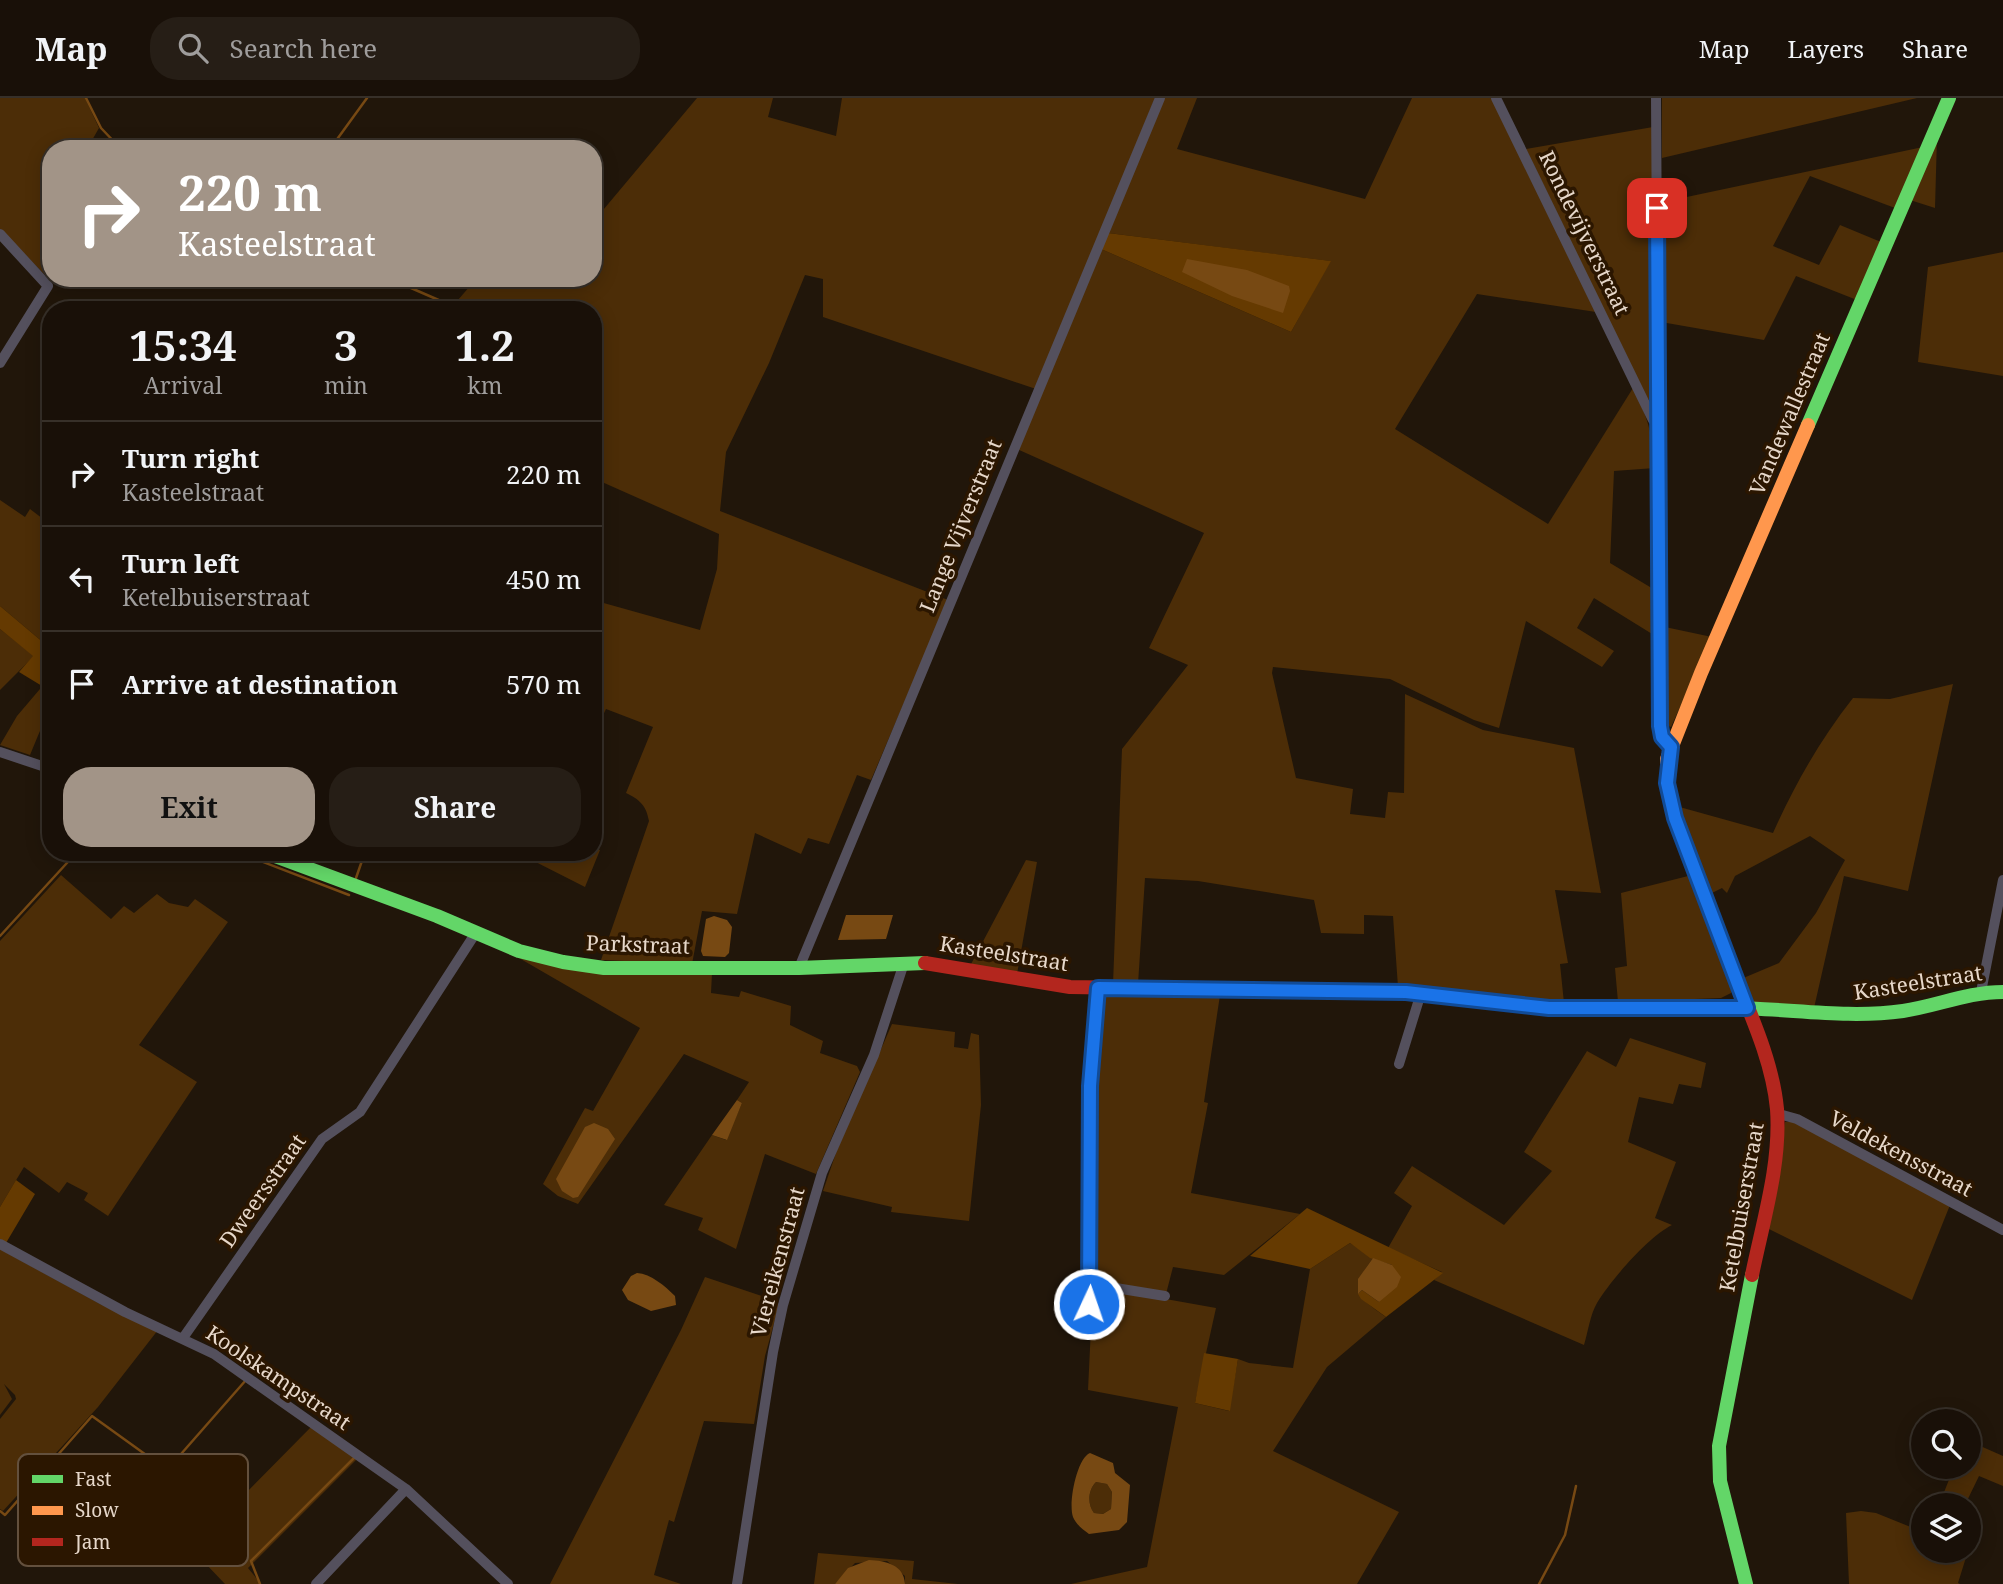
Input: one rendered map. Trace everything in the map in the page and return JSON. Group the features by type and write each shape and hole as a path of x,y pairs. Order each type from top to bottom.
{"street":[{"name":"Lange Vijverstraat","path":"799,968 1160,98"},
{"name":"Rondevijverstraat","path":"1496,98 1653,420 1657,421"},
{"name":"Ketelbuiserstraat","path":"1656,98 1660,726 1662,737 1671,747 1667,783 1675,818 1774,1083 1779,1114 1774,1162 1719,1446 1720,1481 1746,1584"},
{"name":"Vandewallestraat","path":"1671,747 1949,98"},
{"path":"0,234 42,274"},
{"path":"0,363 48,287"},
{"path":"0,752 42,766"},
{"name":"Parkstraat","path":"288,861 437,916 519,951 563,962 604,968 799,968 904,963"},
{"path":"1981,992 2003,880"},
{"name":"Dweersstraat","path":"183,1338 322,1139 360,1112 474,934"},
{"name":"Kasteelstraat","path":"904,963 929,963 1039,983 1098,988 1420,993 1549,1008 1747,1008 1859,1015 1904,1011 1981,992 2003,992"},
{"name":"Viereikenstraat","path":"737,1584 773,1352 783,1305 822,1174 874,1055 904,963"},
{"path":"1089,1304 1089,1098 1098,988"},
{"path":"1399,1064 1420,993"},
{"name":"Veldekensstraat","path":"1779,1114 1797,1119 2003,1230"},
{"name":"Koolskampstraat","path":"0,1244 125,1311 214,1354 406,1489 508,1584"},
{"path":"1091,1284 1165,1296"},
{"path":"316,1584 406,1489"}],"shaded area":[{"path":"0,98 85,98 99,128 92,140 42,140 42,272 0,229"},
{"path":"697,98 773,98 768,117 836,136 842,98 1155,98 1036,389 823,317 823,279 805,275 769,363 726,452 720,511 948,600 871,780 857,775 829,844 808,838 801,854 755,833 737,914 702,911 692,964 601,960 649,821 642,804 626,793 653,727 606,709 602,717 602,603 700,630 717,569 719,534 602,482 602,301 457,301 469,287 602,287 602,211"},
{"path":"1164,98 1197,98 1177,149 1365,199 1412,98 1492,98 1596,312 1477,294 1395,429 1548,524 1633,388 1638,399 1651,436 1655,468 1614,471 1610,563 1655,590 1657,637 1594,598 1577,628 1614,651 1602,667 1526,621 1499,728 1474,720 1390,679 1273,667 1272,673 1296,778 1353,789 1350,814 1385,818 1388,792 1404,793 1405,694 1483,730 1574,748 1601,893 1555,890 1568,963 1560,964 1564,1003 1398,987 1393,916 1364,915 1364,934 1321,933 1314,900 1198,881 1145,878 1138,984 1113,984 1122,749 1188,665 1149,648 1204,533 1017,449 1101,249 1291,332 1330,261 1108,233"},
{"path":"1662,98 1917,98 1662,158"},
{"path":"1653,127 1654,400 1649,400 1526,149"},
{"path":"1937,137 1935,208 1910,200"},
{"path":"1923,147 1895,208 1810,176 1773,246 1819,265 1840,225 1881,242 1857,300 1796,276 1764,340 1661,322 1663,202"},
{"path":"1108,233 1331,261 1291,332 1101,249"},
{"path":"2003,252 2003,376 1918,362 1928,267"},
{"path":"1187,259 1247,270 1289,286 1283,313 1232,296 1182,272"},
{"path":"0,500 25,517 30,509 42,518 42,641 0,606"},
{"path":"0,606 42,641 42,686 19,672 33,656 0,629"},
{"path":"1665,627 1712,637 1671,727 1666,725 1664,717"},
{"path":"0,629 34,656 0,690"},
{"path":"1953,684 1908,891 1844,876 1814,1008 1750,1004 1741,979 1779,963 1816,913 1845,860 1810,836 1735,876 1727,893 1722,888 1708,895 1676,806 1773,833 1809,763 1853,698 1890,699"},
{"path":"42,687 42,726 30,755 0,745 17,716"},
{"path":"1026,860 1037,862 1017,974 970,966"},
{"path":"534,861 596,861 585,887"},
{"path":"61,875 111,919 124,906 134,913 157,894 169,903 188,907 195,899 228,922 139,1045 197,1082 108,1216 84,1200 88,1193 67,1182 59,1193 24,1167 0,1207 0,941"},
{"path":"1692,875 1733,986 1731,993 1721,998 1618,1002 1615,968 1627,966 1621,893"},
{"path":"846,915 893,915 886,939 838,940"},
{"path":"714,916 727,920 732,927 729,953 725,957 703,956 701,951 706,919"},
{"path":"519,958 712,973 711,993 739,997 741,991 791,1006 790,1025 823,1041 820,1053 857,1066 860,1072 816,1174 765,1154 736,1249 698,1230 703,1218 664,1205 712,1135 726,1140 742,1103 737,1100 749,1082 684,1054 578,1204 558,1196 543,1184 585,1108 593,1111 640,1028"},
{"path":"1105,993 1220,995 1204,1102 1208,1103 1191,1193 1300,1214 1224,1275 1173,1267 1166,1294 1096,1282 1093,1276 1092,1092 1102,997"},
{"path":"892,1024 955,1032 954,1047 968,1049 971,1033 979,1035 981,1105 969,1221 891,1212 892,1207 823,1191 837,1150"},
{"path":"1630,1038 1706,1063 1701,1088 1679,1084 1673,1104 1639,1097 1628,1142 1676,1162 1655,1218 1672,1225 1641,1249 1603,1294 1593,1313 1584,1345 1434,1280 1442,1272 1388,1248 1412,1206 1394,1193 1412,1166 1504,1225 1552,1171 1524,1152 1587,1051 1616,1067"},
{"path":"737,1100 742,1103 727,1140 712,1135"},
{"path":"1785,1122 1793,1122 1950,1205 1912,1300 1767,1228"},
{"path":"594,1123 608,1129 615,1139 578,1197 573,1198 562,1191 556,1179 585,1127"},
{"path":"16,1180 35,1194 6,1243 0,1239 0,1207"},
{"path":"1307,1208 1443,1273 1386,1317 1358,1294 1362,1290 1379,1302 1392,1265 1370,1258 1350,1243 1310,1269 1250,1256"},
{"path":"1350,1243 1373,1258 1358,1285 1359,1292 1386,1317 1327,1367 1273,1451 1399,1512 1357,1584 1071,1584 1147,1567 1178,1407 1088,1390 1093,1286 1216,1308 1195,1403 1229,1411 1238,1359 1249,1363 1293,1368 1310,1269"},
{"path":"0,1249 100,1304 158,1330 98,1407 55,1454 18,1454 18,1495 3,1511 0,1509 0,1419 16,1399 4,1384 12,1399 0,1415"},
{"path":"1373,1258 1392,1265 1401,1277 1397,1287 1379,1302 1362,1290 1358,1294 1358,1279"},
{"path":"637,1273 653,1278 662,1285 675,1296 676,1305 651,1311 628,1300 622,1290 631,1276"},
{"path":"705,1277 777,1301 779,1305 765,1356 754,1424 704,1421 674,1522 669,1520 654,1575 681,1584 550,1584 681,1330"},
{"path":"1204,1353 1238,1359 1230,1411 1195,1403"},
{"path":"311,1427 358,1458 248,1568 261,1584 225,1584 208,1566 248,1566 248,1491"},
{"path":"1981,1446 2003,1456 2003,1486 1981,1477"},
{"path":"1090,1453 1113,1463 1115,1473 1130,1485 1127,1522 1119,1530 1089,1534 1073,1517 1075,1482 1085,1457","holes":["1096,1482 1107,1484 1112,1492 1111,1509 1103,1514 1094,1513 1089,1501 1091,1489"]},
{"path":"1949,1479 1978,1479 1971,1493 1944,1493"},
{"path":"1096,1482 1107,1484 1112,1492 1111,1509 1103,1514 1094,1513 1089,1501"},
{"path":"1846,1513 1876,1513 1911,1527 1911,1563 1964,1563 1958,1583 1960,1584 1849,1584"},
{"path":"818,1553 914,1561 912,1579 958,1584 905,1584 905,1576 887,1561 855,1563 835,1584 814,1584"},
{"path":"869,1560 893,1565 901,1572 905,1584 835,1584 848,1568"}],"waterway":[{"path":"86,98 101,128 112,140"},
{"path":"337,140 367,98"},
{"path":"409,287 441,301"},
{"path":"0,936 69,861"},
{"path":"260,861 349,895"},
{"path":"356,878 362,861"},
{"path":"181,1454 246,1380"},
{"path":"59,1454 92,1416 145,1454"},
{"path":"260,1584 251,1561 354,1458"},
{"path":"1539,1584 1565,1535 1576,1486"},
{"path":"0,1511 5,1515 18,1500"}],"traffic: fast":[{"path":"1808,425 1949,98"},
{"path":"288,861 437,916 519,951 563,962 604,968 799,968 925,963"},
{"path":"1730,1008 1838,1014 1881,1013 1916,1009 1977,994 2003,992"},
{"path":"1746,1584 1720,1481 1719,1446 1752,1275"}],"traffic: slow":[{"path":"1725,950 1675,818 1667,783 1667,759 1701,673 1808,425"},
{"path":"1321,991 1407,992 1549,1008 1730,1008"}],"traffic: jam":[{"path":"1725,950 1763,1048 1777,1109 1774,1171 1752,1275"},
{"path":"925,963 1070,987 1321,991"}],"route":[{"path":"1089,1304 1091,1284 1088,1137 1098,988 1406,992 1549,1008 1747,1008 1675,818 1667,783 1667,759 1671,747 1662,737 1660,726 1657,208"}]}
